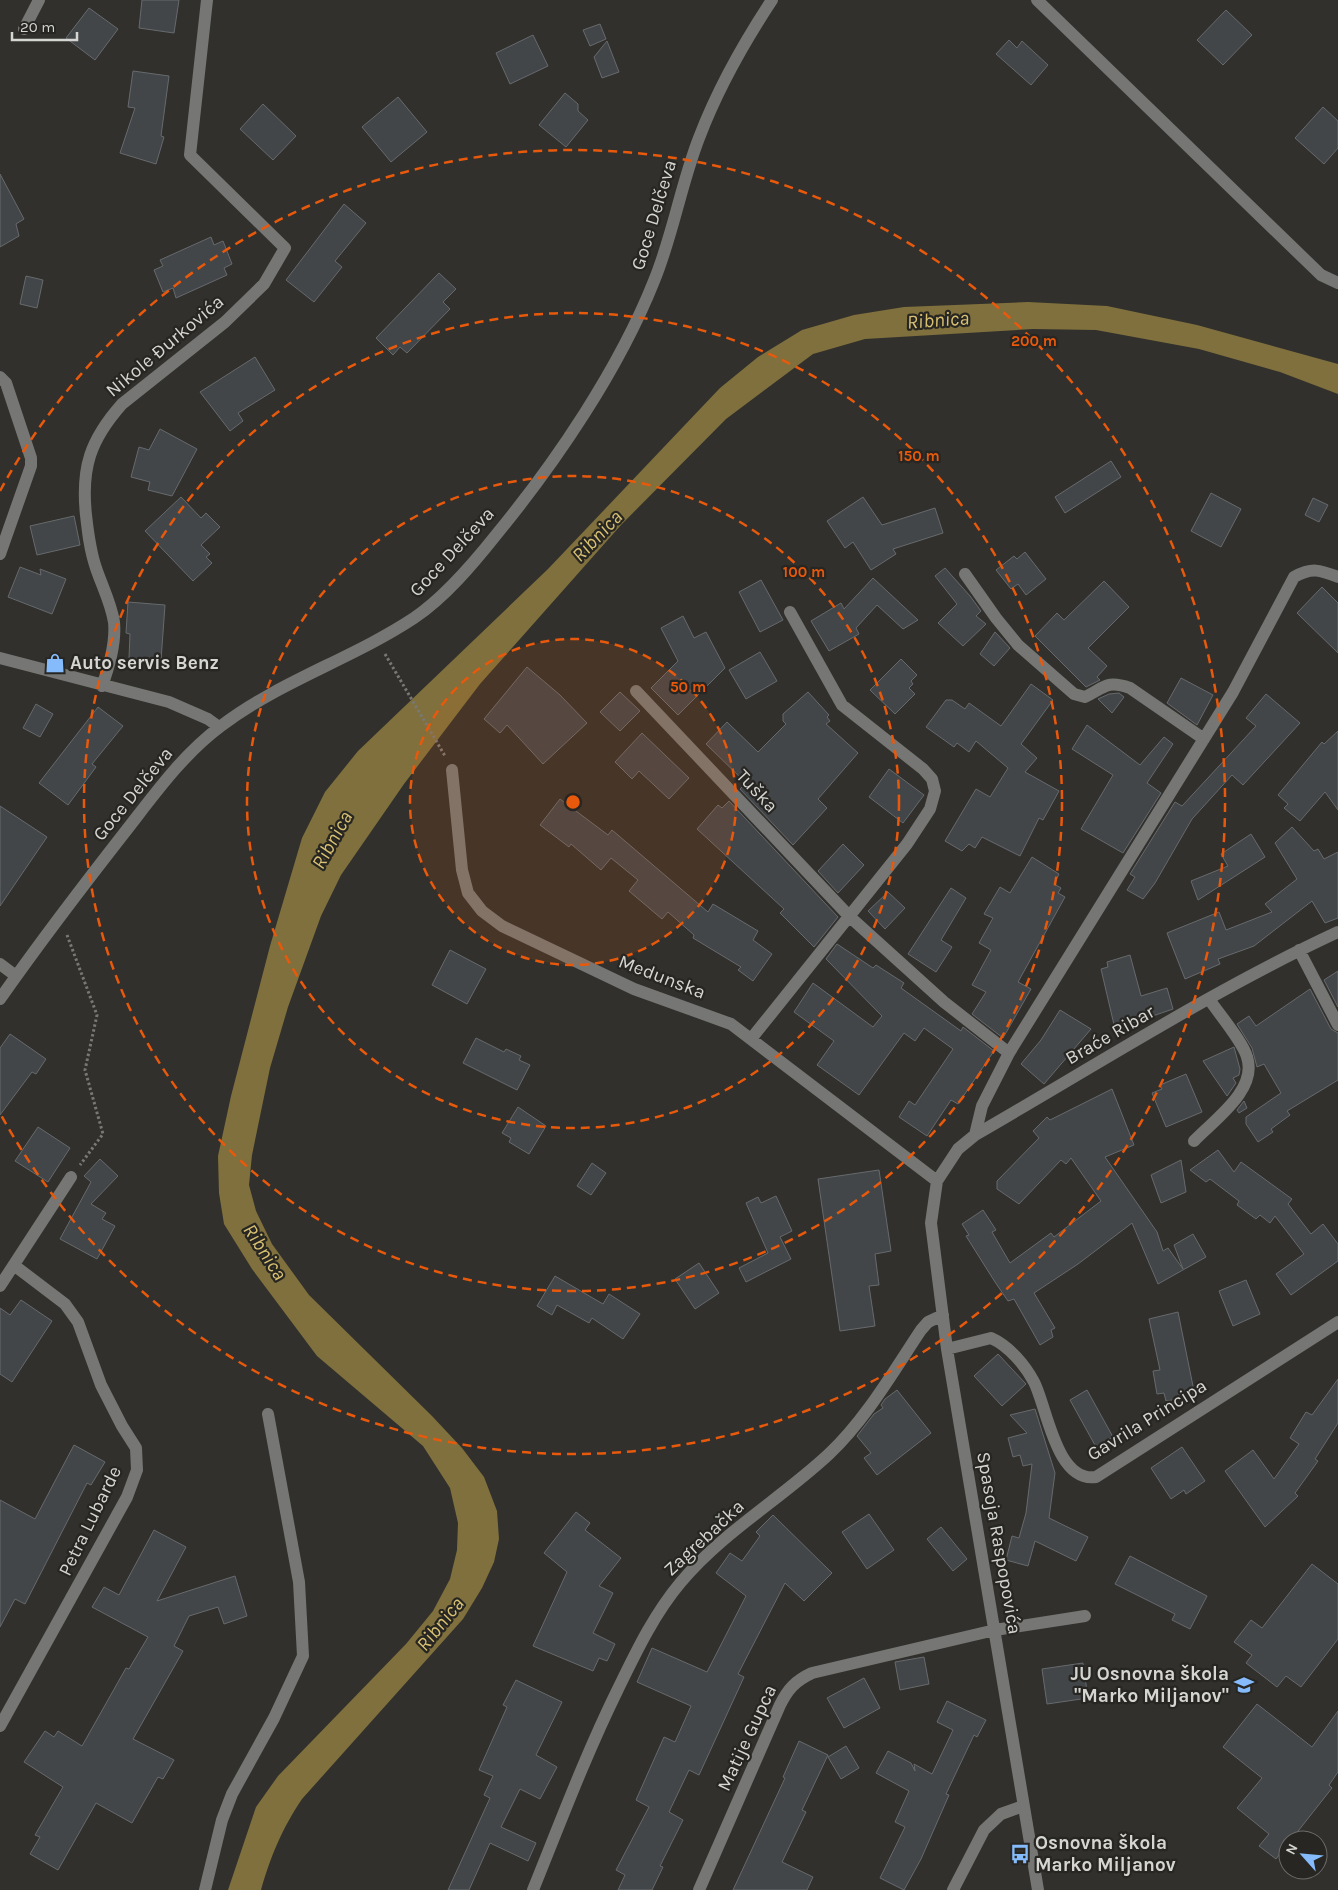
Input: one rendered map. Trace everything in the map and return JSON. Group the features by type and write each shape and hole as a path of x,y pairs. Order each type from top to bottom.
{"street":[{"path":"24,29 39,0"},
{"name":"Nikole Đurkovića","path":"102,686 110,656 114,624 108,599 91,551 84,490 85,471 96,438 122,404 225,322 264,284 285,248 190,155 207,0"},
{"name":"Goce Delčeva","path":"0,1000 60,915 170,774 194,749 240,712 312,672 377,640 417,616 449,587 494,538 532,491 586,408 626,341 655,280 698,140 717,95 738,51 772,0"},
{"path":"1038,0 1320,274 1338,283"},
{"path":"0,377 6,383 31,458 29,474 0,554"},
{"path":"975,1135 982,1106 1009,1053 1233,692 1294,577 1306,570 1318,569 1338,577"},
{"path":"965,574 1018,645 1074,694 1085,696 1106,684 1116,683 1130,688 1204,739"},
{"path":"752,1039 907,844 930,809 934,791 932,779 924,769 842,705 790,612"},
{"path":"0,658 169,702 208,719 219,727"},
{"name":"Tuška","path":"636,691 850,917 944,1002 1009,1053"},
{"name":"Medunska","path":"452,770 462,870 468,894 482,911 502,926 634,989 731,1024 937,1182"},
{"name":"Braće Ribar","path":"933,1202 937,1182 958,1149 975,1135 1209,999 1299,950 1338,932"},
{"path":"1299,950 1338,1025"},
{"path":"0,964 16,976"},
{"path":"1194,1141 1239,1095 1246,1082 1250,1068 1247,1055 1209,999"},
{"path":"0,1286 15,1266 71,1177"},
{"name":"Spasoja Raspopovića","path":"933,1202 931,1223 947,1349 1038,1890"},
{"name":"Petra Lubarde","path":"0,1726 115,1521 134,1482 138,1465 136,1448 122,1426 101,1385 78,1322 65,1304 15,1266"},
{"name":"Zagrebačka","path":"532,1890 600,1727 628,1667 663,1605 682,1581 706,1556 819,1463 842,1441 874,1399 921,1330 928,1322 943,1315"},
{"name":"Gavrila Principa","path":"947,1349 991,1338 1008,1347 1034,1382 1053,1438 1072,1471 1079,1476 1088,1478 1096,1477 1338,1322"},
{"path":"205,1890 222,1820 232,1794 274,1718 303,1656 299,1582 268,1414"},
{"name":"Matije Gupca","path":"699,1890 780,1705 789,1689 798,1680 812,1674 995,1630 1085,1616"},
{"path":"953,1890 984,1830 1001,1814 1023,1806"}],"path":[{"path":"377,640 442,750"},
{"path":"60,915 97,1015 85,1070 103,1134 71,1177"}],"water":[{"name":"Ribnica","path":"1028,302 1107,306 1197,325 1338,364 1338,394 1280,372 1199,349 1096,330 1033,329 865,339 813,354 726,419 621,525 480,684 404,784 341,875 321,916 288,1007 270,1068 252,1155 249,1185 256,1211 272,1244 309,1295 432,1416 462,1448 484,1477 497,1511 499,1539 494,1562 482,1588 463,1619 302,1799 278,1843 261,1890 228,1890 256,1807 278,1776 406,1644 433,1611 450,1579 457,1550 458,1523 450,1488 423,1446 317,1356 252,1269 224,1224 219,1193 218,1156 231,1096 270,946 302,838 325,792 358,751 548,569 720,388 758,357 802,330 854,315 904,307"}],"building":[{"path":"142,0 179,0 174,33 139,28"},
{"path":"89,8 118,29 95,60 66,38"},
{"path":"1226,10 1252,35 1223,65 1197,40"},
{"path":"600,24 606,39 590,46 583,30"},
{"path":"533,35 548,66 510,84 496,53"},
{"path":"1009,40 1017,48 1022,41 1048,65 1031,85 996,54"},
{"path":"607,41 619,72 602,78 594,57"},
{"path":"133,71 169,76 161,136 164,137 156,164 120,153 135,108 128,107"},
{"path":"565,93 578,104 578,111 588,120 566,147 539,125"},
{"path":"398,97 427,132 391,162 362,127"},
{"path":"263,104 296,136 273,160 240,129"},
{"path":"1323,107 1338,121 1338,148 1324,164 1295,138"},
{"path":"0,174 24,219 16,224 19,236 0,247"},
{"path":"344,204 366,223 335,261 342,267 314,302 286,280"},
{"path":"211,237 214,245 223,241 232,264 224,268 227,275 176,298 173,288 163,292 154,270 163,266 160,260"},
{"path":"439,273 456,289 443,302 450,309 407,353 400,347 393,355 376,338"},
{"path":"26,276 43,280 37,308 20,304"},
{"path":"255,357 275,390 238,413 243,421 230,431 200,392"},
{"path":"160,429 197,449 172,496 148,490 150,482 131,477 139,447 149,450"},
{"path":"1111,461 1121,477 1065,513 1055,497"},
{"path":"1211,493 1241,509 1221,547 1191,531"},
{"path":"181,497 201,518 206,513 220,527 201,545 210,554 206,557 212,563 193,581 145,531"},
{"path":"863,497 882,525 935,508 943,533 893,549 896,554 871,570 853,542 845,548 827,521"},
{"path":"1313,498 1328,505 1319,522 1305,515"},
{"path":"74,516 80,545 37,555 30,526"},
{"path":"1025,552 1046,579 1026,595 1018,584 1011,589 996,570 1014,556 1017,559"},
{"path":"20,567 41,575 40,569 66,579 52,614 8,597"},
{"path":"945,568 981,611 976,616 986,624 963,646 938,623 957,604 935,576"},
{"path":"873,578 918,620 903,629 877,605 856,628 859,634 829,651 811,621 841,603 844,609"},
{"path":"761,580 783,620 760,632 739,592"},
{"path":"1104,581 1129,607 1088,648 1107,666 1097,677 1100,680 1086,687 1035,636 1057,613 1064,620"},
{"path":"1322,587 1338,603 1338,653 1297,613"},
{"path":"128,602 165,605 161,660 129,658 130,634 126,633"},
{"path":"683,616 694,638 706,632 725,668 678,715 651,688 678,661 661,628"},
{"path":"995,632 1010,648 994,666 980,654"},
{"path":"760,652 777,681 746,699 729,670"},
{"path":"901,659 917,675 911,681 913,684 909,688 915,694 895,714 870,690"},
{"path":"527,667 560,695 587,723 543,764 507,725 500,733 484,719"},
{"path":"1181,678 1213,695 1197,725 1167,703"},
{"path":"1031,684 1053,700 1021,744 1037,758 1025,772 1059,791 1043,820 1039,818 1020,856 982,837 975,848 969,844 962,851 945,841 976,789 990,797 1008,768 976,741 969,752 957,743 954,747 926,727 946,700 952,700 965,709 969,703 1001,726"},
{"path":"620,692 640,711 620,731 600,712"},
{"path":"808,692 829,715 827,717 830,721 826,724 858,753 818,799 827,808 793,845 740,789 746,783 706,744 727,722 758,752 786,724 783,721 783,714"},
{"path":"1119,693 1124,697 1112,713 1098,699 1109,694"},
{"path":"1266,694 1300,723 1243,785 1232,775 1192,819 1155,883 1143,899 1127,890 1135,877 1130,874 1175,802 1182,806 1256,726 1246,718"},
{"path":"36,704 53,714 40,737 23,728"},
{"path":"98,707 123,726 92,764 96,767 68,805 39,783"},
{"path":"1087,725 1140,765 1164,737 1173,744 1147,783 1161,793 1123,853 1081,829 1113,775 1072,749"},
{"path":"1338,731 1338,810 1325,792 1300,821 1284,808 1288,804 1278,795 1322,742 1324,744"},
{"path":"642,733 689,778 669,799 639,771 632,779 615,762"},
{"path":"889,769 924,795 903,823 869,797"},
{"path":"560,799 608,835 612,830 708,912 713,904 758,931 753,940 772,954 753,981 738,970 741,967 693,938 694,935 668,912 662,919 629,891 638,880 611,858 601,870 571,844 569,847 540,825"},
{"path":"729,801 838,917 814,947 780,913 784,909 697,829 718,805 722,808"},
{"path":"0,806 47,837 0,906"},
{"path":"1292,827 1314,851 1318,849 1324,859 1338,852 1338,918 1325,923 1312,901 1254,946 1218,959 1220,964 1185,979 1167,933 1219,912 1226,930 1272,912 1265,904 1297,879 1275,843"},
{"path":"1251,834 1265,857 1198,900 1191,881 1228,866 1221,854"},
{"path":"843,844 864,865 838,893 818,871"},
{"path":"1032,857 1059,874 1054,884 1061,888 1058,893 1065,897 1018,982 1031,989 1003,1038 972,1014 986,992 972,985 991,950 979,943 993,918 984,914 1000,887 1010,893"},
{"path":"951,888 966,898 941,940 952,947 936,972 908,954"},
{"path":"888,892 905,908 885,929 868,911"},
{"path":"837,944 873,968 876,965 904,983 901,988 961,1031 963,1027 994,1051 958,1104 951,1100 927,1136 899,1117 909,1101 915,1105 953,1049 924,1028 915,1041 904,1033 859,1095 817,1065 834,1041 794,1012 813,983 873,1027 882,1016 826,959"},
{"path":"450,950 486,969 467,1004 432,985"},
{"path":"1130,955 1141,996 1167,988 1173,1009 1115,1029 1101,969 1108,967 1107,962"},
{"path":"1338,971 1338,1007 1324,980"},
{"path":"1310,989 1331,1029 1338,1033 1338,1080 1287,1111 1290,1115 1271,1129 1273,1132 1258,1142 1246,1124 1246,1117 1281,1093 1264,1064 1257,1067 1252,1048 1237,1024 1249,1016 1256,1026"},
{"path":"1060,1010 1091,1029 1044,1084 1021,1064 1041,1040"},
{"path":"10,1034 46,1059 36,1074 32,1072 0,1115 0,1048"},
{"path":"476,1038 504,1052 506,1049 521,1056 519,1060 530,1065 517,1090 463,1063"},
{"path":"1234,1047 1240,1069 1239,1075 1233,1078 1236,1083 1227,1096 1203,1061"},
{"path":"1186,1074 1202,1112 1166,1127 1152,1093 1162,1089 1160,1085"},
{"path":"1112,1089 1134,1145 1105,1157 1157,1232 1163,1251 1168,1248 1183,1269 1174,1245 1193,1234 1206,1257 1158,1284 1132,1223 1078,1264 1034,1293 1055,1328 1051,1330 1053,1337 1040,1345 1014,1299 1008,1301 995,1282 966,1236 969,1235 962,1224 983,1210 996,1230 992,1232 1010,1263 1051,1233 1054,1237 1101,1201 1071,1158 1066,1164 1061,1160 1019,1204 997,1189 997,1181 1039,1138 1033,1131 1047,1117 1050,1120"},
{"path":"1244,1101 1247,1108 1239,1113 1237,1110"},
{"path":"518,1107 546,1126 529,1154 509,1142 511,1138 502,1133"},
{"path":"38,1127 70,1148 48,1182 15,1161"},
{"path":"1218,1150 1234,1172 1241,1162 1292,1199 1288,1204 1311,1234 1323,1224 1338,1244 1338,1261 1291,1295 1276,1274 1304,1254 1275,1216 1270,1223 1260,1215 1256,1219 1237,1205 1239,1201 1210,1179 1206,1182 1190,1170"},
{"path":"100,1159 118,1176 91,1204 106,1213 102,1219 115,1226 97,1259 60,1239 91,1182 84,1176"},
{"path":"1181,1160 1186,1192 1161,1203 1151,1175"},
{"path":"592,1163 606,1173 591,1195 577,1186"},
{"path":"879,1170 891,1251 875,1254 879,1285 869,1286 875,1326 840,1331 818,1179"},
{"path":"776,1196 792,1231 780,1237 791,1259 746,1282 739,1268 768,1253 746,1203 758,1197 761,1203"},
{"path":"699,1263 719,1293 695,1309 675,1279"},
{"path":"555,1276 603,1304 609,1294 640,1314 623,1339 592,1318 589,1323 557,1305 552,1315 537,1306"},
{"path":"1246,1280 1260,1314 1233,1326 1219,1291"},
{"path":"21,1300 52,1321 12,1382 0,1374 0,1308 10,1315"},
{"path":"1178,1312 1195,1396 1166,1401 1164,1393 1157,1394 1153,1371 1160,1370 1149,1319"},
{"path":"998,1354 1026,1384 1002,1406 974,1376"},
{"path":"1338,1379 1338,1423 1315,1459 1318,1461 1295,1493 1298,1496 1265,1527 1225,1471 1253,1450 1274,1479 1299,1444 1290,1438 1306,1412 1312,1415"},
{"path":"897,1390 931,1433 877,1475 864,1458 871,1453 857,1436 874,1414 883,1408 881,1405 885,1399"},
{"path":"1087,1390 1113,1437 1096,1447 1070,1400"},
{"path":"1035,1409 1055,1473 1049,1518 1088,1537 1076,1561 1035,1541 1028,1566 1006,1560 1012,1536 1019,1538 1026,1513 1032,1464 1023,1466 1020,1455 1013,1457 1008,1438 1027,1433 1010,1415"},
{"path":"74,1445 105,1462 91,1485 87,1483 25,1604 15,1599 0,1627 0,1500 35,1519"},
{"path":"1182,1447 1205,1481 1186,1494 1184,1490 1171,1499 1151,1468"},
{"path":"576,1512 590,1523 585,1530 621,1558 599,1586 613,1593 593,1633 615,1644 607,1661 599,1658 593,1671 533,1646 567,1572 544,1553"},
{"path":"869,1514 894,1550 867,1569 842,1532"},
{"path":"773,1515 832,1573 804,1601 785,1583 738,1674 744,1677 699,1775 689,1770 669,1812 683,1820 660,1866 663,1867 652,1890 618,1890 625,1875 616,1870 649,1807 636,1800 664,1737 675,1742 691,1706 637,1682 652,1648 707,1672 746,1596 716,1573 730,1553 742,1561 760,1536 756,1532"},
{"path":"941,1527 967,1559 953,1571 927,1539"},
{"path":"154,1530 186,1547 157,1601 235,1576 247,1616 224,1624 218,1607 189,1616 174,1646 183,1651 133,1739 174,1760 163,1779 158,1777 132,1823 96,1803 58,1870 30,1854 40,1837 35,1835 63,1787 24,1762 45,1731 54,1737 58,1731 82,1746 126,1668 129,1669 148,1637 92,1607 104,1587 119,1595"},
{"path":"1130,1556 1207,1596 1190,1629 1172,1620 1175,1614 1115,1584"},
{"path":"1312,1564 1338,1584 1338,1639 1301,1687 1286,1676 1277,1687 1246,1663 1252,1655 1234,1642 1251,1620 1262,1628"},
{"path":"924,1657 929,1684 900,1690 895,1662"},
{"path":"1083,1663 1088,1698 1047,1704 1042,1669"},
{"path":"864,1678 880,1708 844,1728 827,1698"},
{"path":"516,1680 562,1702 536,1755 557,1767 540,1799 520,1789 501,1827 536,1843 528,1861 490,1843 469,1890 448,1890 490,1798 484,1795 493,1776 479,1770 507,1707 503,1705"},
{"path":"947,1701 986,1720 977,1737 974,1735 946,1794 949,1795 921,1859 904,1890 880,1878 905,1827 895,1822 909,1791 876,1773 888,1751 911,1763 915,1771 914,1764 932,1774 953,1730 937,1722"},
{"path":"1257,1704 1312,1747 1338,1711 1338,1772 1329,1785 1332,1788 1299,1830 1278,1830 1278,1856 1276,1859 1259,1846 1269,1834 1237,1808 1262,1778 1223,1747"},
{"path":"799,1741 828,1755 802,1810 806,1812 782,1862 813,1877 807,1890 733,1890 785,1778 783,1777"},
{"path":"846,1746 859,1768 841,1779 828,1757"}],"place":[{"name":"Auto servis Benz","path":"55,663"},
{"name":"JU Osnovna škola \"Marko Miljanov\"","path":"1244,1685"},
{"name":"Osnovna škola Marko Miljanov","path":"1020,1854"}]}
